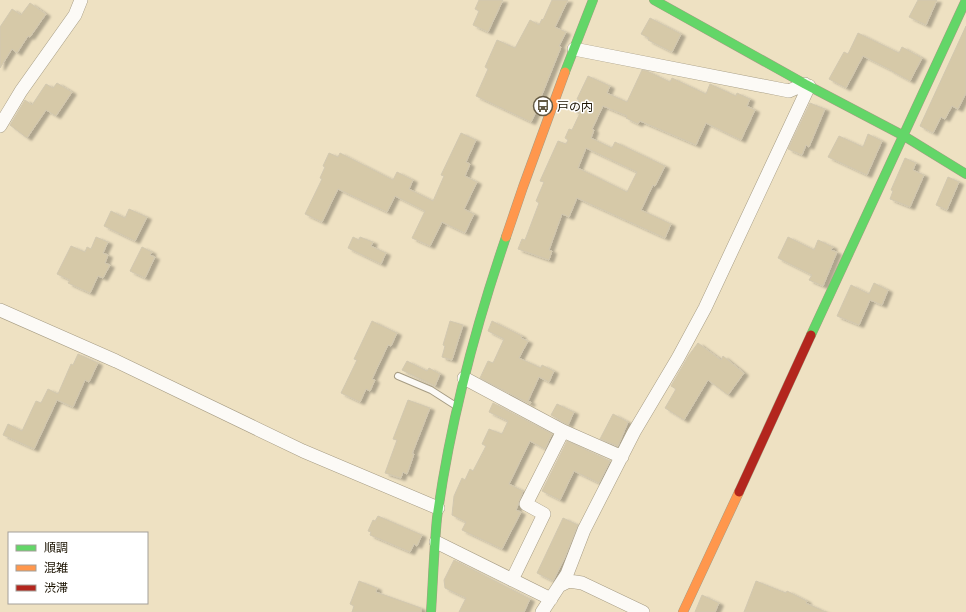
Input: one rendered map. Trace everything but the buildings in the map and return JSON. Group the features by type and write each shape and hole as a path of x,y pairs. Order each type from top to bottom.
{"street":[{"path":"0,126 21,91 75,15 81,0"},
{"path":"431,612 438,508 464,378 484,301 511,218 593,0"},
{"path":"654,0 807,85 904,136 966,174"},
{"path":"683,612 966,0"},
{"path":"574,49 789,91 807,85"},
{"path":"542,612 567,574 584,530 634,432 678,358 705,308 807,85"},
{"path":"0,310 116,361 304,451 438,508"},
{"path":"464,378 563,430 622,457"},
{"path":"512,580 544,514 526,504 563,430"},
{"path":"436,542 551,599"},
{"path":"560,586 569,581 582,583 642,612"}],"lane":[{"path":"398,376 431,390 458,407"}],"traffic: fast":[{"path":"565,72 593,0"},
{"path":"654,0 805,84 904,136 966,174"},
{"path":"811,335 966,0"},
{"path":"431,612 437,518 442,482 456,411 484,306 506,237"}],"traffic: slow":[{"path":"506,237 565,72"},
{"path":"683,612 739,492"}],"traffic: jam":[{"path":"739,492 811,335"}],"place":[{"name":"戸の内","path":"543,106"}]}
